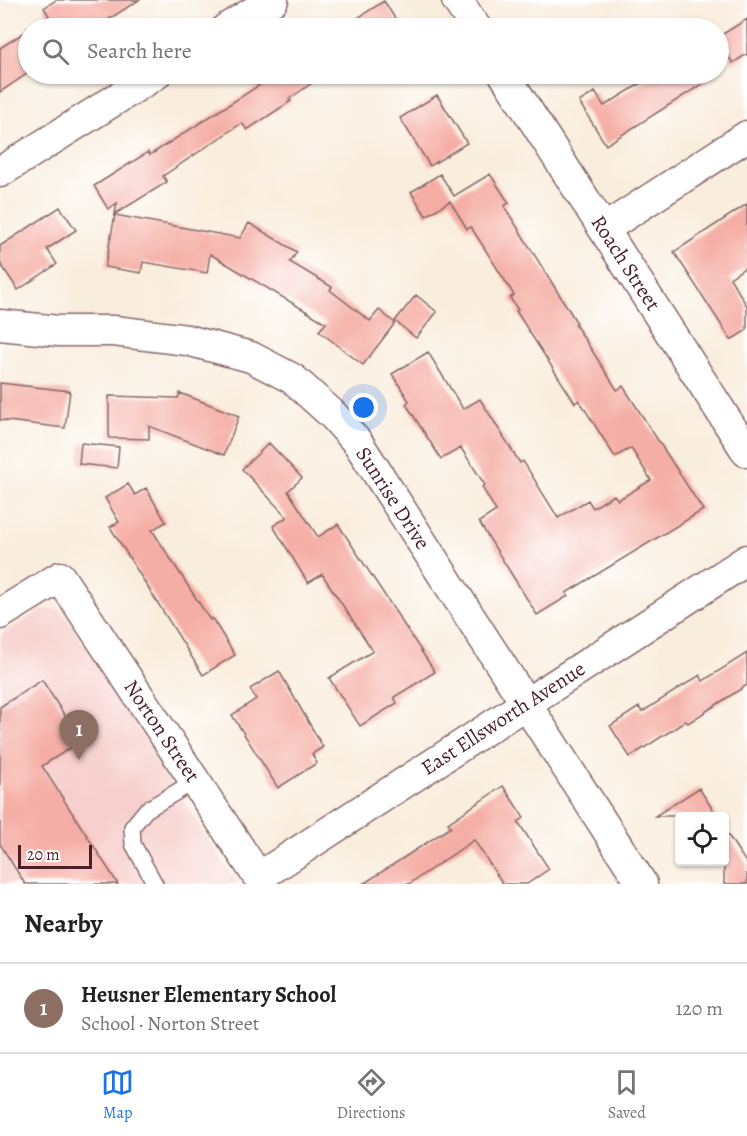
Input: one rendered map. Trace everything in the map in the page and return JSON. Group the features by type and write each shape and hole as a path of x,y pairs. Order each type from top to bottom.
{"street":[{"path":"243,18 273,0"},
{"path":"457,0 469,18"},
{"path":"0,172 140,84"},
{"name":"Roach Street","path":"510,84 747,452"},
{"path":"604,229 747,136"},
{"name":"Sunrise Drive","path":"0,325 59,331 114,331 187,340 251,357 293,379 333,415 357,443 642,884"},
{"name":"East Ellsworth Avenue","path":"261,880 526,703 747,560"},
{"name":"Norton Street","path":"0,614 60,577 261,880"}],"lane":[{"path":"155,884 133,844 132,826 146,810 195,781"}],"shaded area":[{"path":"59,609 68,619 237,884 0,884 0,635 41,610"}],"building":[{"path":"56,0 139,0 111,18 46,18 49,16 44,8"},
{"path":"384,1 395,18 358,18"},
{"path":"747,19 747,54 733,63 729,57 729,30"},
{"path":"18,36 18,80 0,92 0,48"},
{"path":"261,84 311,84 289,99 291,101 247,130 242,123 163,176 167,182 115,214 117,203 108,209 94,186 148,152 150,155"},
{"path":"640,84 702,84 606,145 579,102 595,92 604,106"},
{"path":"437,95 467,143 430,166 400,118"},
{"path":"440,174 454,196 490,174 509,203 504,206 577,323 575,324 617,390 623,386 703,510 566,593 568,596 537,615 479,522 496,511 482,487 485,485 461,448 441,459 406,404 409,401 392,374 428,352 463,409 480,399 520,463 523,461 558,518 588,500 593,508 614,495 618,500 651,480 631,448 615,457 579,400 575,403 516,311 518,310 510,298 514,295 471,227 467,229 450,201 426,216 411,192"},
{"path":"747,204 747,266 730,278 747,306 747,330 731,340 674,252"},
{"path":"60,207 76,230 47,249 57,264 18,290 0,263 0,246"},
{"path":"115,215 240,238 249,223 297,252 290,262 332,287 330,290 370,321 379,310 395,323 363,365 319,331 326,323 210,254 207,273 143,262 141,273 105,267"},
{"path":"416,295 437,312 416,338 395,321"},
{"path":"0,383 70,391 65,428 0,420"},
{"path":"180,393 239,416 224,455 149,426 149,439 109,438 109,396 178,398"},
{"path":"81,443 119,447 117,468 79,464"},
{"path":"269,443 302,478 288,491 318,537 338,524 435,672 394,697 397,703 360,726 329,678 373,651 322,574 308,583 273,526 287,517 242,469"},
{"path":"128,484 135,495 146,488 166,522 152,530 235,655 203,675 110,527 119,522 105,498"},
{"path":"747,653 747,685 630,757 610,726 639,707 642,712 700,675 703,681"},
{"path":"279,671 323,747 312,754 317,763 278,788 232,715 256,699 250,689"},
{"path":"42,680 81,741 42,766 118,884 25,884 0,844 0,707"},
{"path":"503,786 524,818 518,822 549,869 527,884 503,884 474,840 409,884 363,884 451,827 448,823"},
{"path":"699,788 714,812 675,812 675,816 655,816"},
{"path":"729,837 747,864 747,884 724,884 724,866 729,866"}],"place":[{"name":"Heusner Elementary School","path":"79,760"}]}
